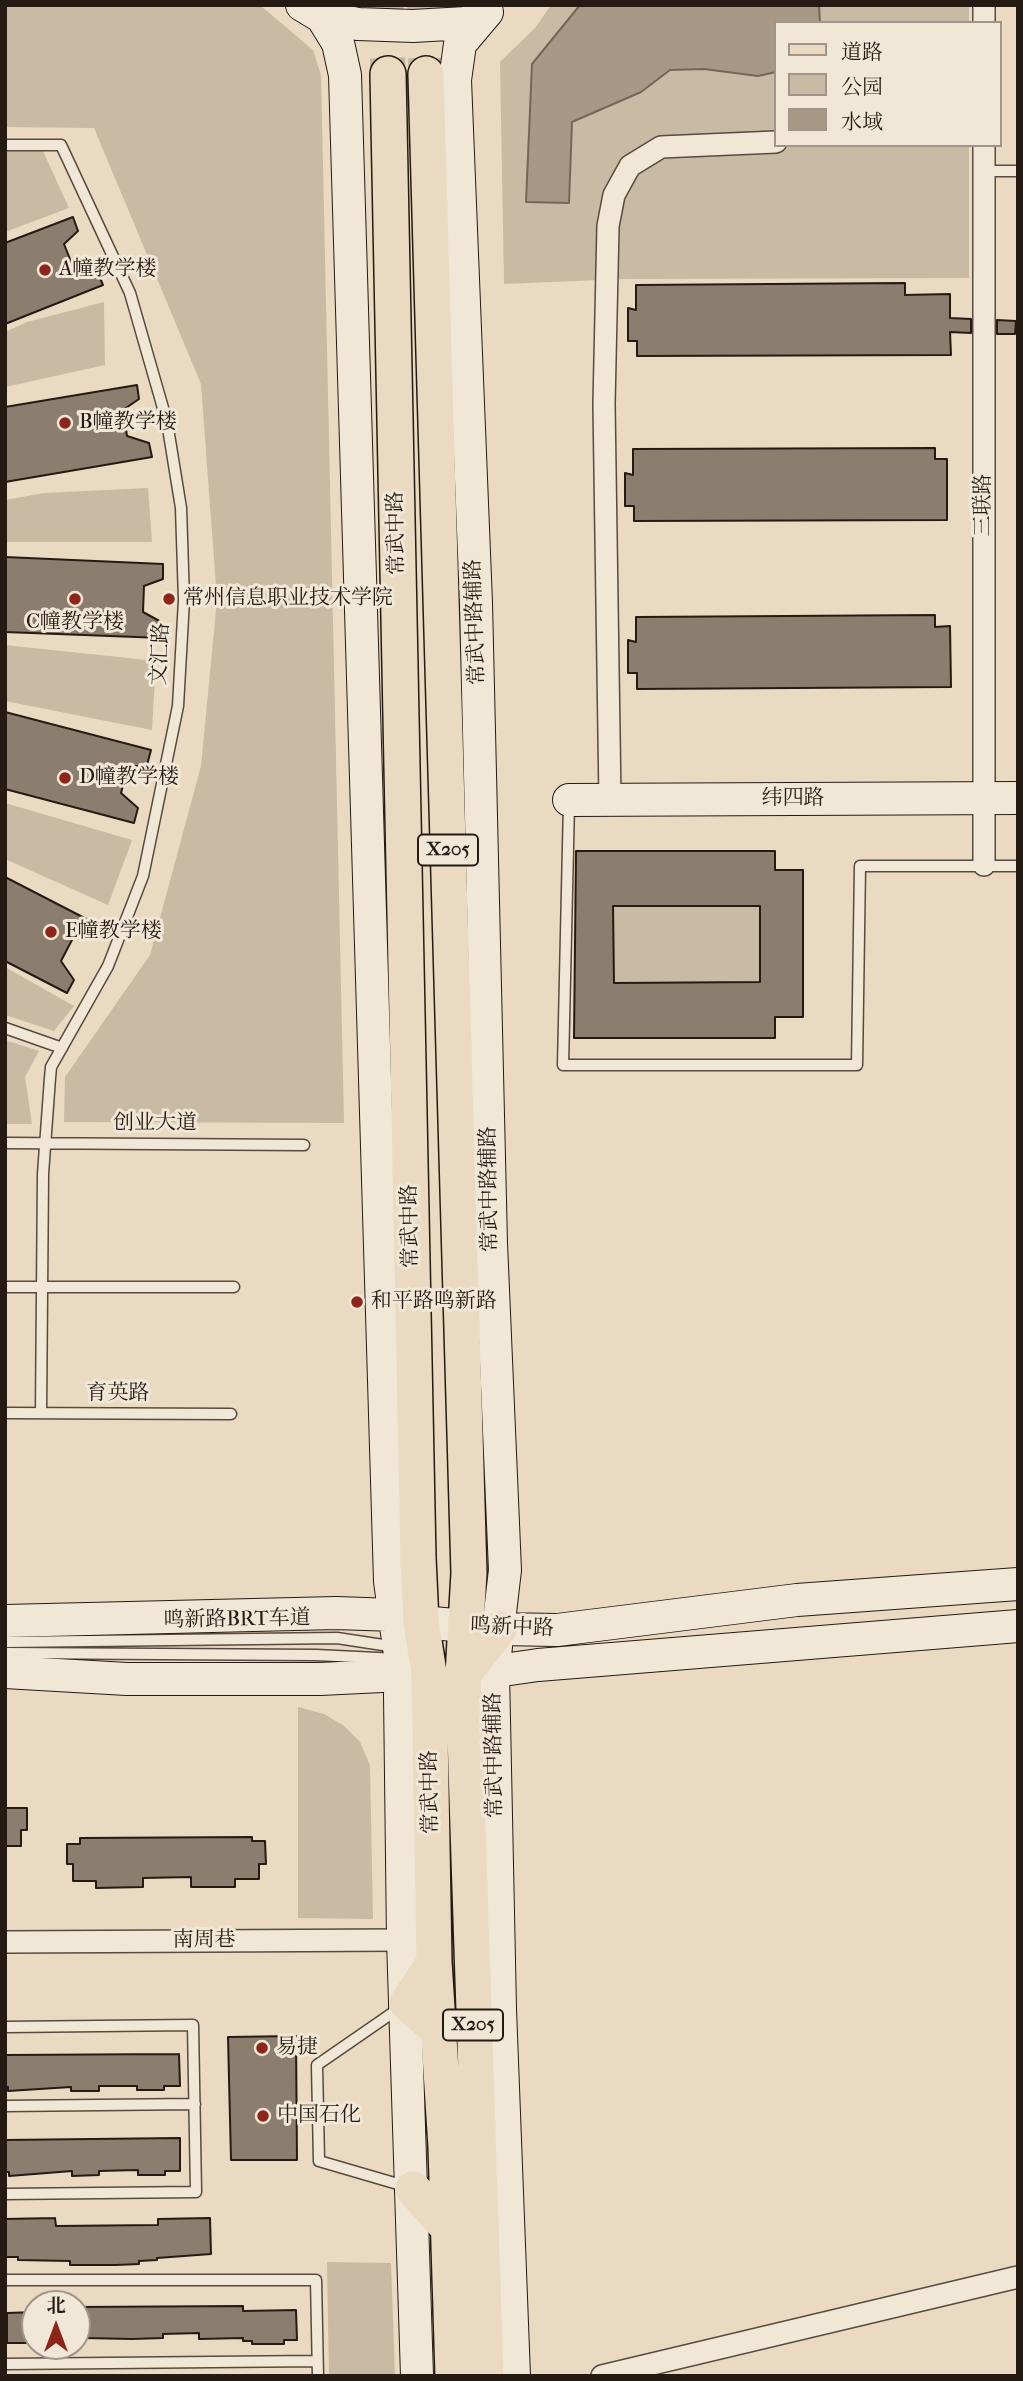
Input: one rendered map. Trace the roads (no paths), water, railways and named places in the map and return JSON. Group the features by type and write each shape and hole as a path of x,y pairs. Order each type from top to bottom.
{"main road":[{"name":"常武中路","path":"388,74 429,1661 434,1962 453,2376"},
{"name":"常武中路","path":"426,74 468,1531 483,1628 429,1661"},
{"name":"常武中路","path":"429,1661 495,2373"},
{"path":"434,1962 407,2003 439,2031"},
{"path":"413,2189 448,2228"}],"street":[{"path":"312,11 358,24 414,26 466,23 491,9"},
{"name":"常武中路辅路","path":"483,1628 505,1570 491,1243 476,603 455,80 460,44 491,9"},
{"path":"312,11 338,43 345,75 390,1581 429,1661 400,1694 403,1940 417,2376"},
{"path":"610,800 604,404 608,226 614,195 630,166 661,146 774,142"},
{"name":"三联路","path":"984,147 984,865"},
{"name":"纬四路","path":"569,800 1018,798"},
{"name":"鸣新中路","path":"429,1661 483,1628 557,1630 797,1600 1018,1584"},
{"name":"鸣新中路","path":"5,1621 308,1613 429,1661"},
{"name":"鸣新中路","path":"5,1672 127,1679 429,1661 538,1665 1018,1626"},
{"name":"南周巷","path":"5,1942 403,1940"},
{"path":"602,2376 1018,2277"}],"lane":[{"name":"文汇路","path":"5,145 61,145 130,293 167,422 181,508 184,600 178,706 143,876 108,966 51,1067 44,1143 41,1413"},
{"path":"984,171 1018,171"},
{"path":"569,800 563,1065 857,1065 860,866 1018,866"},
{"path":"5,1028 62,1048"},
{"name":"创业大道","path":"5,1143 304,1145"},
{"path":"5,1287 234,1287"},
{"name":"育英路","path":"5,1413 231,1414"},
{"name":"鸣新路BRT车道","path":"5,1642 337,1639 429,1661"},
{"name":"鸣新路BRT车道","path":"5,1653 316,1655 429,1661"},
{"path":"407,2003 317,2065 319,2161 413,2189"},
{"path":"5,2027 193,2025 196,2192 5,2194"},
{"path":"5,2106 195,2104"},
{"path":"5,2280 316,2280 318,2376"},
{"path":"5,2364 317,2361"}],"water":[{"path":"580,5 819,5 820,21 774,21 774,72 758,76 704,69 670,70 641,92 572,122 569,203 526,202 532,64"}],"tunnel":[{"path":"386,5 388,74"},
{"path":"425,5 426,74"}],"place":[{"name":"A幢教学楼","path":"45,270"},
{"name":"B幢教学楼","path":"65,423"},
{"name":"C幢教学楼","path":"75,599"},
{"name":"常州信息职业技术学院","path":"169,599"},
{"name":"D幢教学楼","path":"65,778"},
{"name":"E幢教学楼","path":"51,932"},
{"name":"和平路鸣新路","path":"357,1302"},
{"name":"易捷","path":"262,2048"},
{"name":"中国石化","path":"263,2116"}]}
